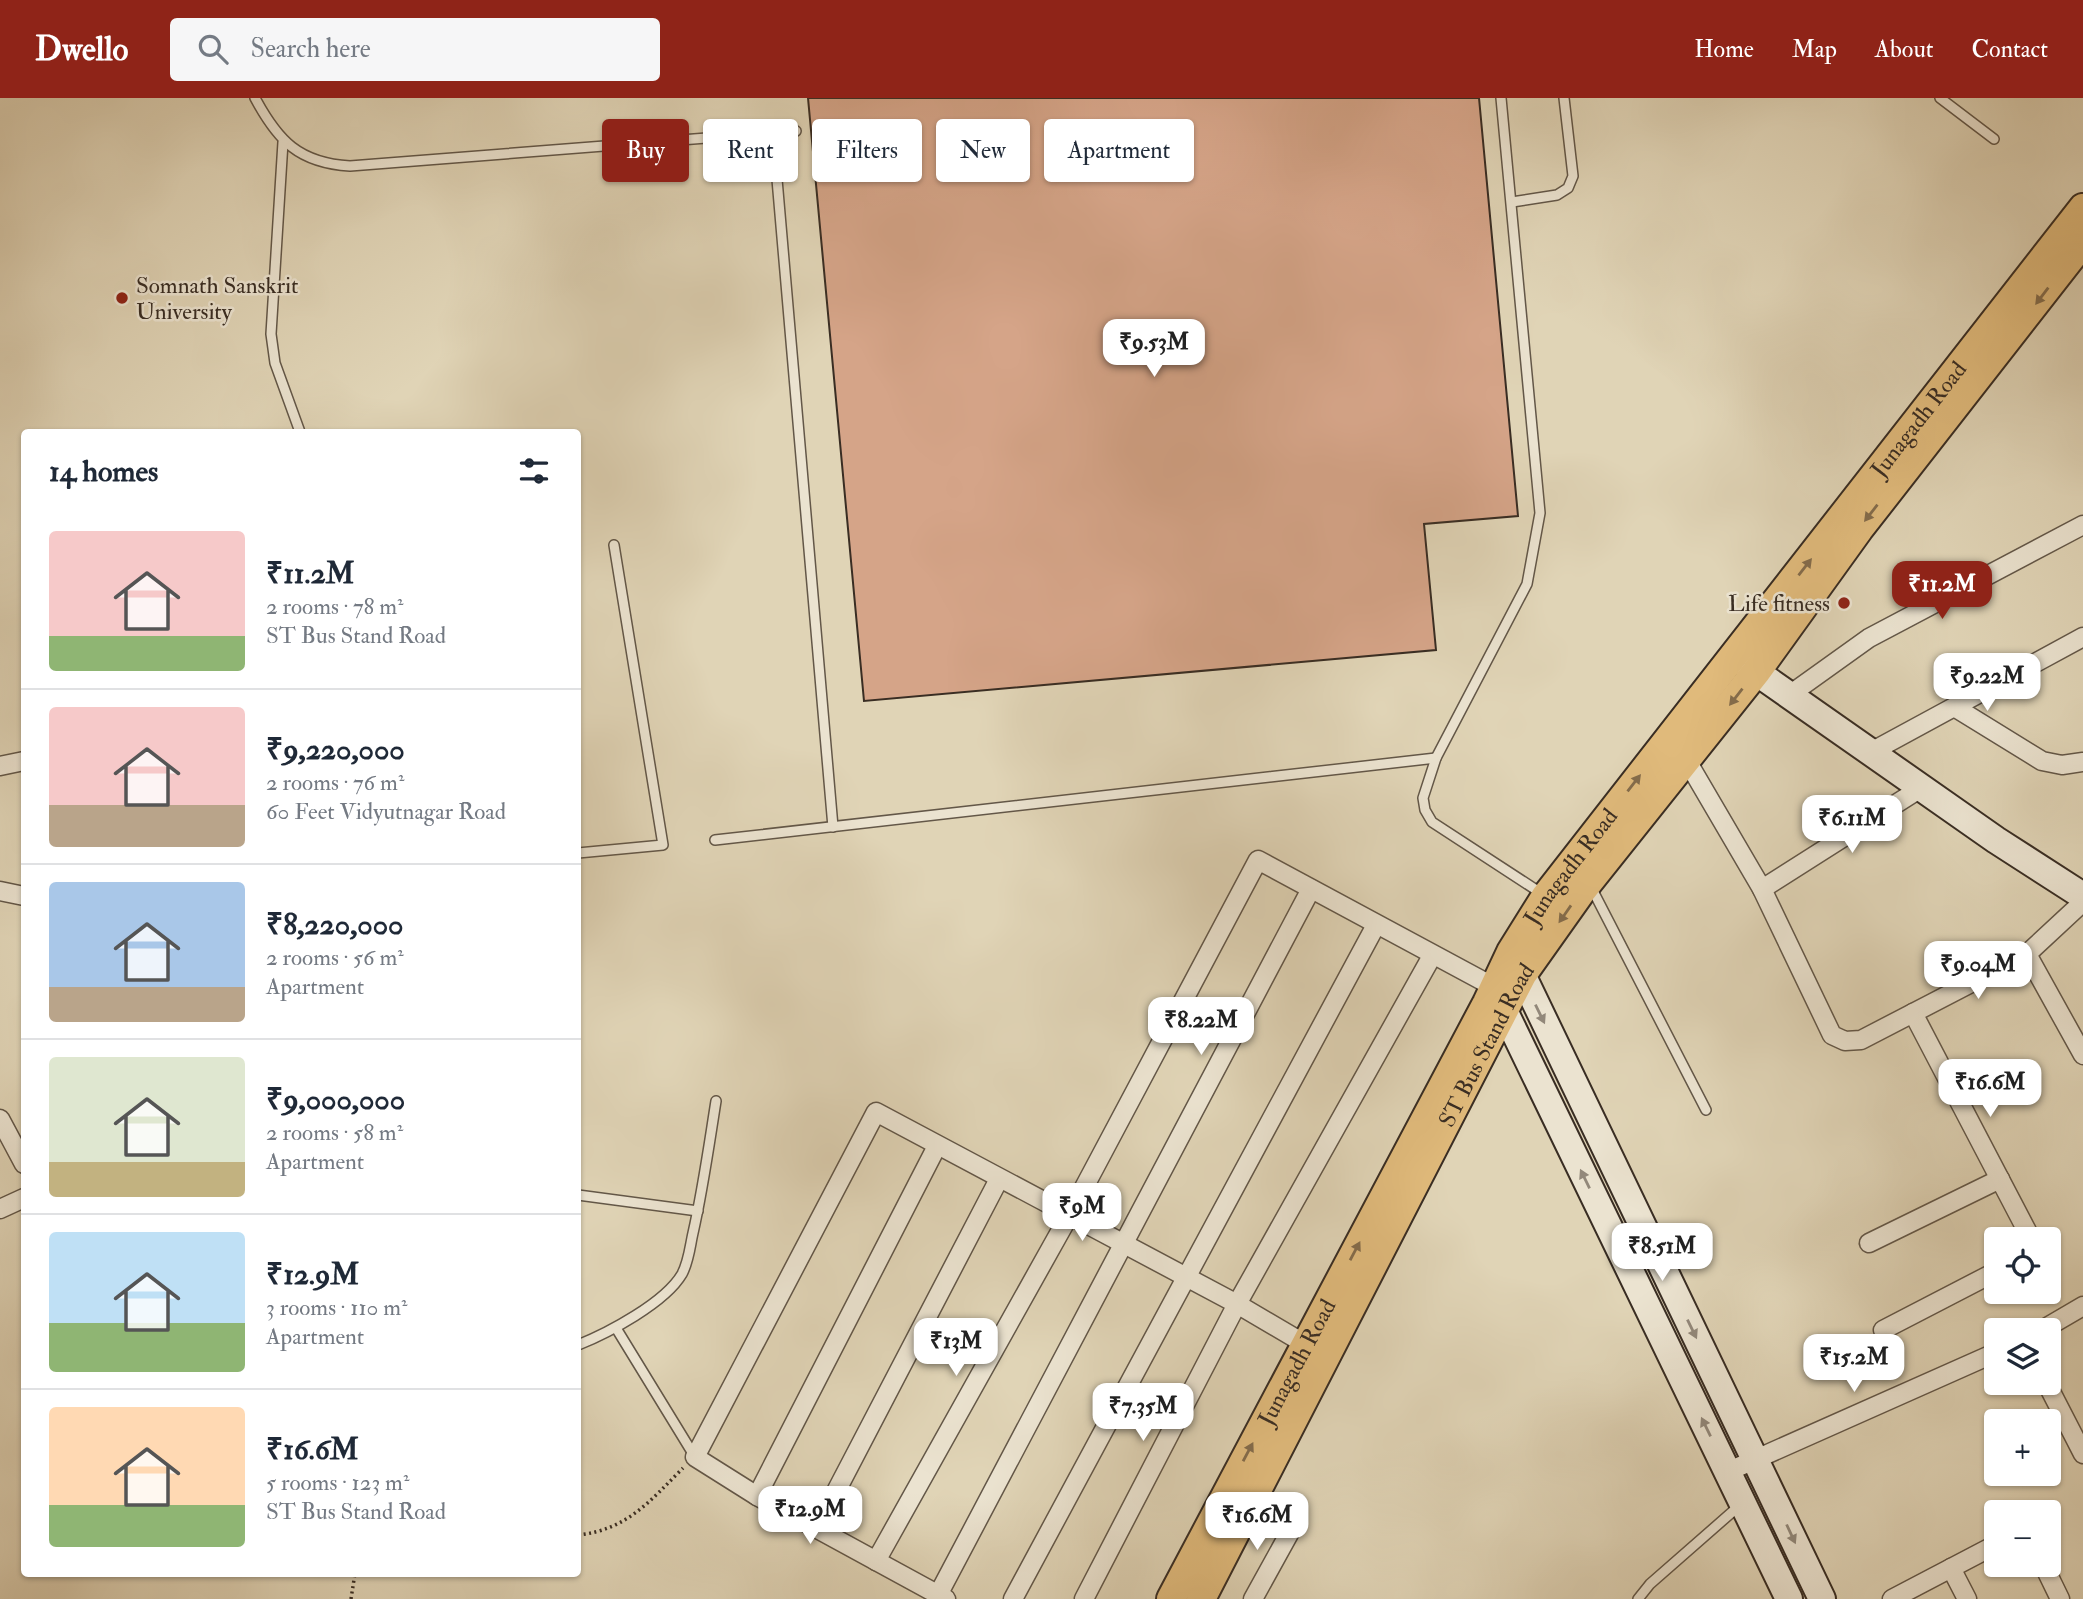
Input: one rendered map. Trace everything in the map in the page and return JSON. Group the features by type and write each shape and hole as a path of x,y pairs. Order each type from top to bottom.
{"main road":[{"name":"Junagadh Road","path":"1516,964 1546,896 1671,734 1745,665 2083,208"},
{"name":"ST Bus Stand Road","path":"1201,1599 1478,1066 1499,998 1516,964 1588,882 1687,760 1745,665 1859,529 2083,242"},
{"name":"Junagadh Road","path":"1171,1599 1305,1344 1499,998"}],"street":[{"path":"1788,696 1870,638 2083,525"},
{"path":"1871,752 2083,637"},
{"path":"1745,665 1921,788 2083,896"},
{"path":"1956,708 2042,761 2062,765 2083,762"},
{"path":"1671,734 1762,889 1832,1035 1845,1041 1861,1040 2027,954 2083,902"},
{"path":"0,766 21,762"},
{"path":"1762,889 1921,788"},
{"path":"876,1560 1070,1214 1258,860 1432,956 1499,998 1789,1599"},
{"path":"1305,1344 1237,1304 1124,1244 1070,1214 999,1179 876,1112 695,1457 757,1496 942,1597 1124,1244 1311,888"},
{"path":"0,891 21,895"},
{"path":"1013,1599 1376,925"},
{"path":"2027,954 2083,1055"},
{"path":"1084,1599 1237,1304 1432,956"},
{"path":"1516,964 1822,1599"},
{"path":"1913,1013 2022,1227"},
{"path":"0,1119 20,1144"},
{"path":"757,1496 937,1146"},
{"path":"817,1528 999,1179"},
{"path":"1869,1243 2000,1179"},
{"path":"0,1209 21,1199"},
{"path":"1883,1330 1984,1278"},
{"path":"2061,1319 2083,1306"},
{"path":"1727,1472 1984,1358"},
{"path":"2053,1395 2083,1454"},
{"path":"1253,1599 1295,1522"},
{"path":"1892,1599 1984,1551"},
{"path":"1951,1568 1967,1599"},
{"path":"2049,1577 2060,1599"}],"lane":[{"path":"255,98 284,142 303,155 327,165 350,166 703,138"},
{"path":"1501,98 1540,513 1527,584 1436,758 1423,798 1432,822 1546,896"},
{"path":"1512,202 1557,195 1567,188 1573,176 1564,98"},
{"path":"1940,98 1994,139"},
{"path":"284,142 271,334 275,363 299,429"},
{"path":"777,182 832,827"},
{"path":"581,853 663,845 614,545"},
{"path":"715,839 1436,758"},
{"path":"1588,882 1706,1110"},
{"path":"581,1344 616,1328 668,1290 681,1276 687,1264 698,1210 716,1101"},
{"path":"581,1195 698,1210"},
{"path":"616,1328 695,1457"},
{"path":"1637,1598 1742,1503"}],"path":[{"path":"581,1535 600,1532 637,1513 695,1457"},
{"path":"351,1599 354,1577"}],"building":[{"path":"808,98 1479,98 1518,516 1424,524 1436,650 864,701 816,182 922,182 922,119 812,119 812,141"}],"place":[{"name":"Somnath Sanskrit University","path":"122,298"},
{"name":"Life fitness","path":"1844,603"}]}
